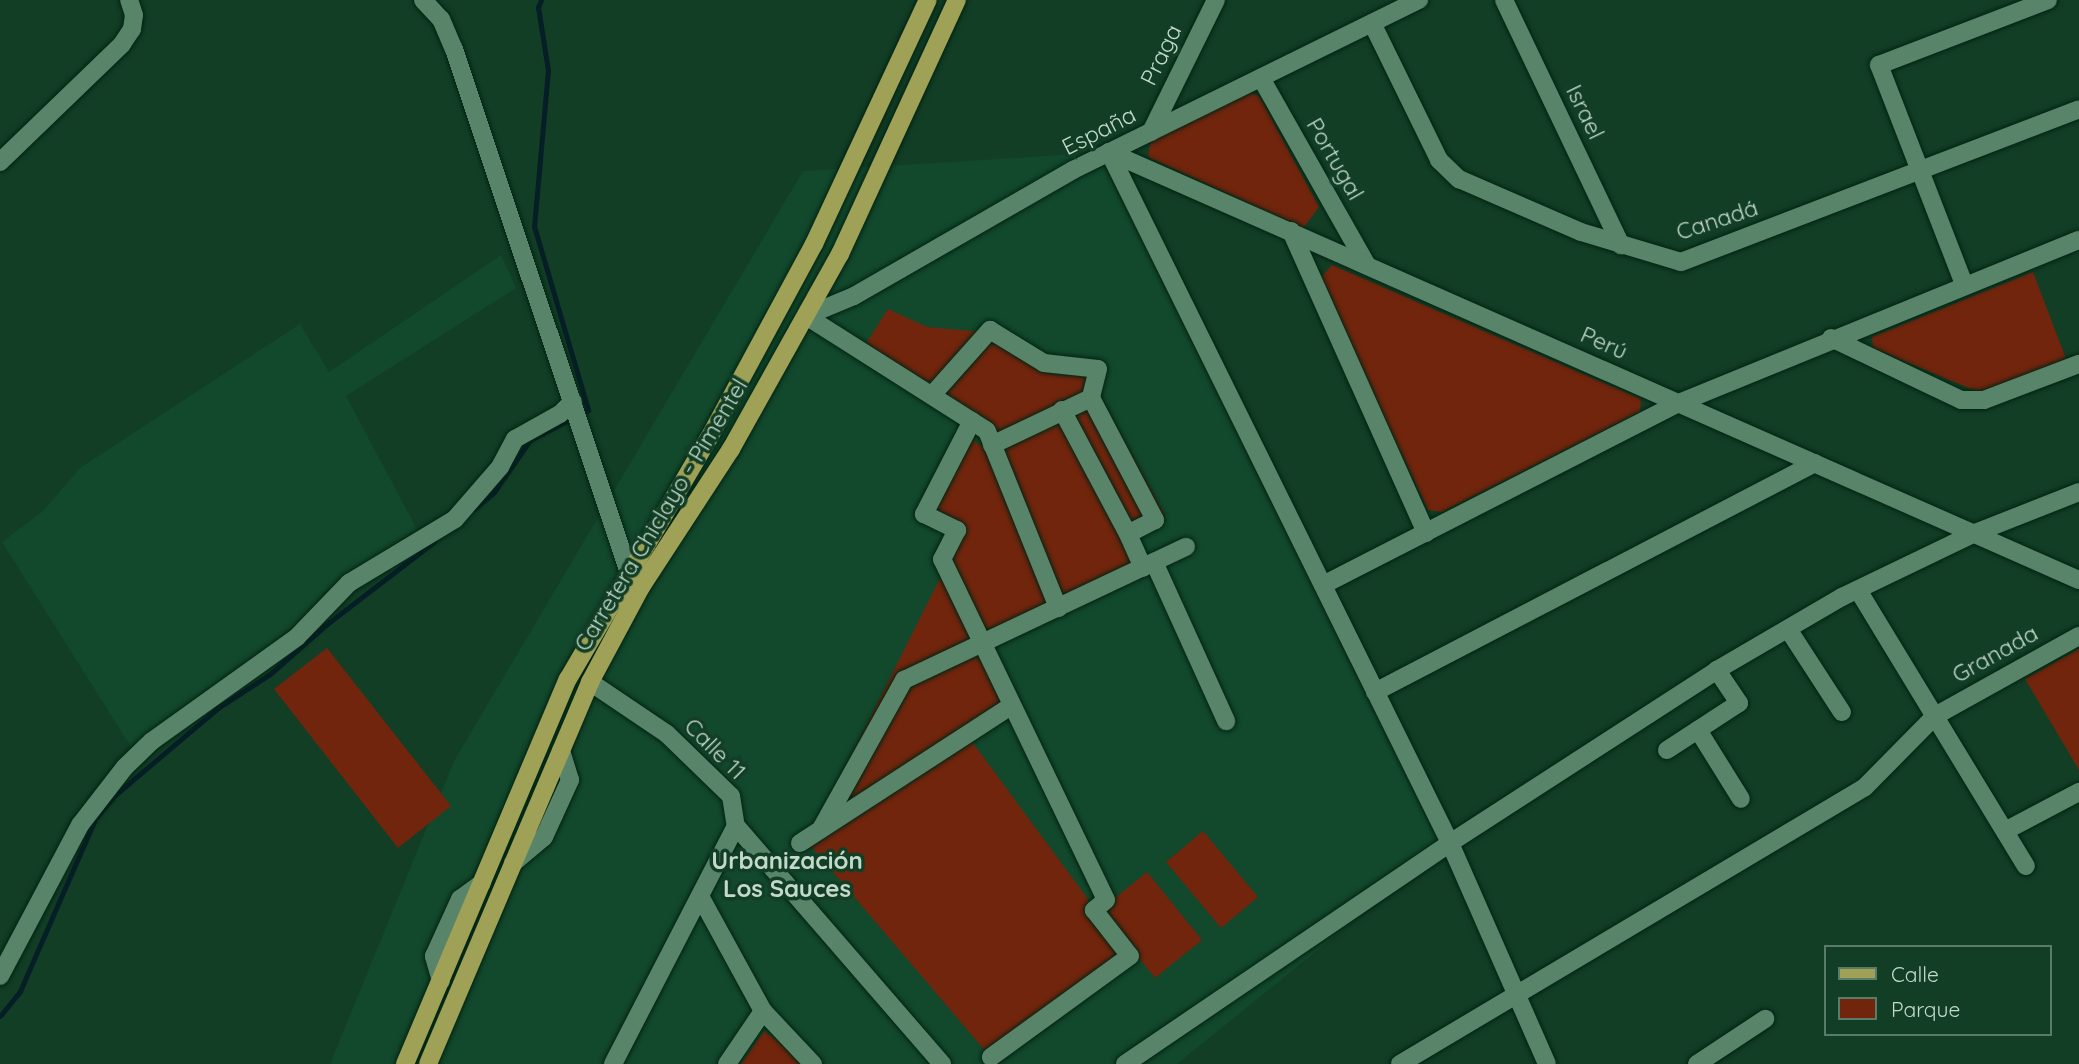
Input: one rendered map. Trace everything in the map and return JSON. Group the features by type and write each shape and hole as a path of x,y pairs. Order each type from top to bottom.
{"main road":[{"name":"Carretera Chiclayo - Pimentel","path":"405,1064 568,679 628,570 709,438 794,281 928,0"},
{"name":"Carretera Chiclayo - Pimentel","path":"428,1064 590,682 642,587 731,449 840,254 957,0"}],"street":[{"path":"0,162 121,44 132,29 134,15 129,0"},
{"path":"423,0 441,19 454,49 582,425 628,570"},
{"path":"1213,5 1230,0"},
{"name":"España","path":"806,316 854,296 1109,152 1419,0"},
{"name":"Israel","path":"1504,0 1621,245"},
{"path":"1964,284 1918,172 1879,65 2048,0"},
{"name":"Praga","path":"1151,132 1213,5"},
{"name":"Canadá","path":"1372,23 1439,160 1459,179 1621,245 1681,262 2079,109"},
{"name":"Portugal","path":"1261,78 1367,265"},
{"path":"1109,152 1451,843 1547,1064"},
{"name":"Perú","path":"1109,152 2079,580"},
{"path":"1291,231 1426,533"},
{"path":"1323,585 1679,403 1831,338 2079,240"},
{"path":"806,316 933,394 987,431 1058,608"},
{"path":"933,394 990,330 1044,363 1098,369 1091,398 1155,520 1128,534"},
{"path":"1831,338 1961,400 1984,400 2079,364"},
{"path":"992,445 1091,398"},
{"path":"0,976 80,825 125,767 152,741 297,637 349,583 455,519 500,467 515,439 574,404"},
{"path":"1062,410 1128,534 1148,565 1226,721"},
{"path":"972,421 924,514 957,530 942,559 980,644 1106,900 1094,910 1130,956 991,1057"},
{"path":"1091,465 1117,450"},
{"path":"1375,692 1815,463"},
{"path":"1125,1064 1451,843 1717,670 1858,590 1975,533 2079,492"},
{"path":"821,829 904,680 1186,547"},
{"path":"1858,590 2026,866"},
{"path":"1788,629 1842,712"},
{"name":"Granada","path":"1400,1064 1865,788 1935,716 2079,636"},
{"path":"1667,750 1739,703 1717,670"},
{"name":"Calle 11","path":"590,682 667,734 732,796 736,826 942,1064"},
{"path":"800,843 1011,706"},
{"path":"1698,730 1741,799"},
{"path":"2005,831 2079,792"},
{"path":"613,1064 736,826"},
{"path":"700,896 763,1011 813,1064"},
{"path":"727,1064 763,1011"},
{"path":"1699,1064 1765,1019"}],"shaded area":[{"path":"1109,152 1450,843 1177,1064 330,1064 454,761 803,171"},
{"path":"501,255 516,288 346,396 417,529 322,594 319,604 291,629 131,747 2,542 43,511 80,468 300,324 329,372"}],"green space":[{"path":"1249,93 1259,96 1319,207 1303,228 1148,157 1151,138"},
{"path":"1332,265 1641,399 1640,412 1442,512 1428,510 1319,280"},
{"path":"2033,272 2066,359 1983,394 1873,348 1872,337"},
{"path":"888,309 927,327 983,332 1029,362 1058,375 1092,376 1097,388 990,443 858,356"},
{"path":"1100,396 1165,515 1120,538 1134,566 973,639 1004,705 838,812 824,810 965,528 932,511 968,437 990,451"},
{"path":"327,648 451,806 398,848 274,689"},
{"path":"2079,649 2079,770 2025,679"},
{"path":"970,739 1130,956 987,1053 810,845"},
{"path":"1203,831 1258,897 1221,928 1166,862"},
{"path":"1147,872 1202,940 1155,978 1100,910"},
{"path":"764,1031 811,1064 741,1064"}],"waterway":[{"path":"541,0 538,7 548,70 534,226 588,410 581,414"},
{"path":"474,509 494,492 530,440 572,418"},
{"path":"0,1016 20,991 95,819 115,795 218,708 270,674 327,624 434,542"}],"district":[{"name":"Urbanización Los Sauces","path":"787,875"}]}
